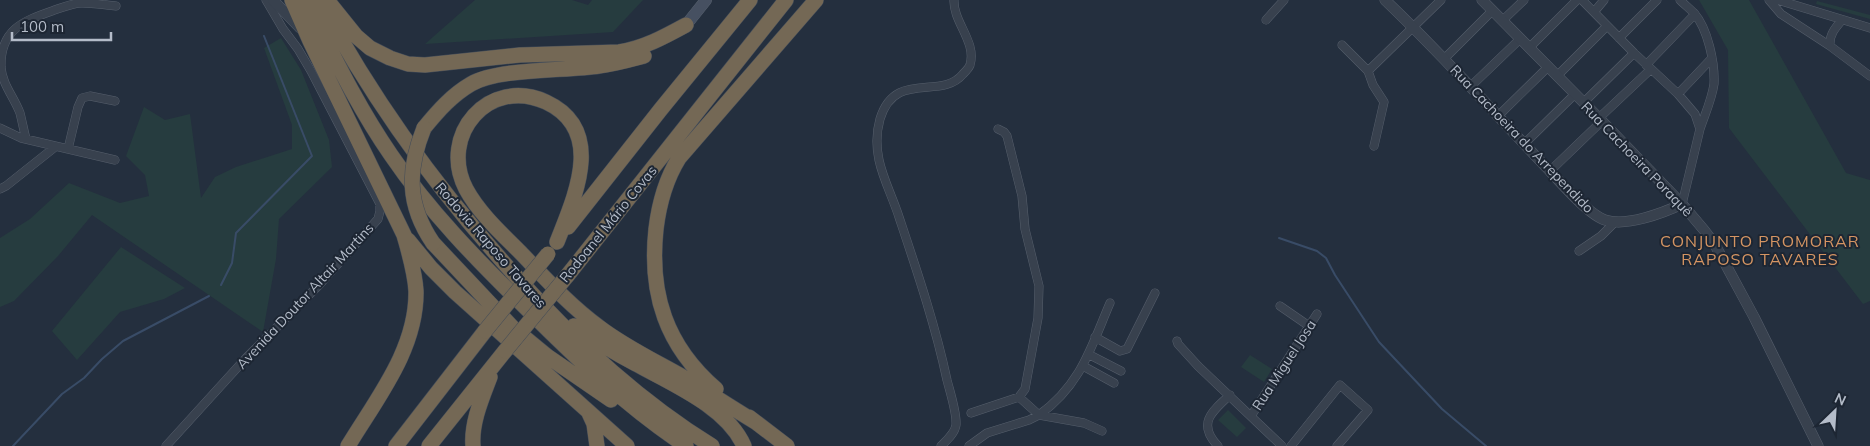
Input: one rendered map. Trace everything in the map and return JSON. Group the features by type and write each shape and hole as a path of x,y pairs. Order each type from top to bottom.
{"highway":[{"path":"292,0 404,235 413,268 416,291 414,317 403,352 348,446"},
{"name":"Rodovia Raposo Tavares","path":"305,0 357,103 391,156 447,225 496,279 574,356 637,410 686,446"},
{"name":"Rodovia Raposo Tavares","path":"319,0 374,95 424,167 486,243 540,304 598,360 634,391 690,433 712,446"},
{"path":"327,0 356,36 370,48 408,64 520,55 583,55 619,52 654,42 686,25"},
{"name":"Rodoanel Mário Covas","path":"396,446 661,109 750,0"},
{"name":"Rodoanel Mário Covas","path":"429,446 567,276 786,0"},
{"path":"693,118 700,115 721,98 805,0"},
{"path":"787,446 704,379 686,359 665,320 654,273 654,252 657,221 665,186 679,158 816,0"},
{"path":"672,437 638,418 540,350 513,328 433,243 419,219 412,194 412,170 416,148 424,128 453,96 473,82 517,73 624,62 651,54 668,43 686,25"},
{"path":"552,248 578,188 581,149 577,134 568,118 556,107 538,99 508,96 494,99 475,114 462,134 458,146 460,171 466,188 483,213 561,296 601,329 757,423"},
{"path":"404,235 431,268 455,292 627,446"},
{"path":"540,304 585,335 697,398 729,424 743,442"},
{"path":"473,446 472,439 477,412 494,366"},
{"path":"587,409 594,424 597,446"}],"main road":[{"path":"686,25 706,0"}],"street":[{"name":"Avenida Doutor Altair Martins","path":"166,446 246,358 320,284 378,219 380,211 380,204 311,71 266,0"},
{"path":"273,0 296,23 310,41"},
{"path":"941,446 954,431 956,424 950,394 925,293 892,194 883,174 876,142 877,128 882,111 894,96 907,89 950,84 961,77 970,66 971,52 955,13 954,0"},
{"path":"1266,20 1284,0"},
{"name":"Rua Cachoeira do Arrependido","path":"1384,0 1414,27 1550,171 1598,217 1615,222"},
{"path":"1368,71 1441,0"},
{"name":"Rua Cachoeira Poraquê","path":"1482,0 1682,204 1714,243 1754,317 1818,446"},
{"path":"1502,20 1524,0"},
{"path":"1529,48 1577,0"},
{"path":"1582,0 1678,94 1692,110 1700,129"},
{"path":"1594,12 1604,0"},
{"path":"1619,38 1657,0"},
{"path":"1579,251 1601,236 1615,222 1623,222 1664,212 1682,204 1700,129 1714,84 1712,58 1705,35 1695,14 1680,0"},
{"path":"1769,0 1781,14 1830,46 1870,76"},
{"path":"1778,0 1870,28"},
{"path":"26,139 19,112 3,80 1,66 6,39 15,27 27,20 68,6 81,3 116,6"},
{"path":"1444,59 1492,11"},
{"path":"1550,171 1649,67 1695,14"},
{"path":"1830,46 1834,29 1842,20"},
{"path":"1557,76 1607,26"},
{"path":"1470,87 1520,39"},
{"path":"1342,45 1368,71 1372,85 1384,101 1374,146"},
{"path":"1583,103 1634,53"},
{"path":"1678,94 1712,58"},
{"path":"1497,116 1548,67"},
{"path":"1524,144 1574,95"},
{"path":"68,149 82,98 90,96 115,101"},
{"path":"0,128 26,139 115,160"},
{"path":"971,413 1019,397 1025,389 1038,318 1039,286 1025,229 1022,196 1009,142 1004,132 998,129"},
{"path":"0,189 55,147"},
{"path":"1095,337 1120,351 1127,349 1155,293"},
{"path":"969,446 987,433 1039,415 1060,398 1073,383 1083,366 1110,303"},
{"path":"1280,306 1308,326"},
{"name":"Rua Miguel Josa","path":"1251,416 1317,314"},
{"path":"1177,341 1198,366 1282,446"},
{"path":"1088,354 1121,371"},
{"path":"1083,366 1114,382"},
{"path":"1290,446 1340,385 1368,410 1337,446"},
{"path":"1218,446 1208,434 1209,419 1216,408 1230,395"},
{"path":"1019,397 1039,415 1084,423 1102,431"}],"green space":[{"path":"475,0 572,0 588,5 592,0 643,0 613,32 425,44"},
{"path":"1699,0 1749,0 1846,173 1870,180 1870,301 1863,304 1729,128 1728,50"},
{"path":"1817,1 1870,15 1870,19 1816,4"},
{"path":"281,38 301,70 329,140 332,167 279,219 276,259 263,332 92,215 58,256 14,301 0,307 0,238 30,219 69,183 120,203 149,196 145,175 126,156 144,107 165,120 190,114 201,198 215,177 236,167 292,149 292,125 264,48"},
{"path":"121,247 185,288 164,299 120,312 77,360 52,331"},
{"path":"1250,355 1272,369 1264,382 1241,367"},
{"path":"1228,410 1246,428 1237,437 1218,420"}],"waterway":[{"path":"221,285 232,263 236,233 312,156 264,36"},
{"path":"1279,238 1317,251 1326,258 1379,342 1442,409 1486,446"},
{"path":"13,446 62,394 84,378 123,341 209,296"}],"district":[{"name":"CONJUNTO PROMORAR RAPOSO TAVARES","path":"1760,250"}]}
